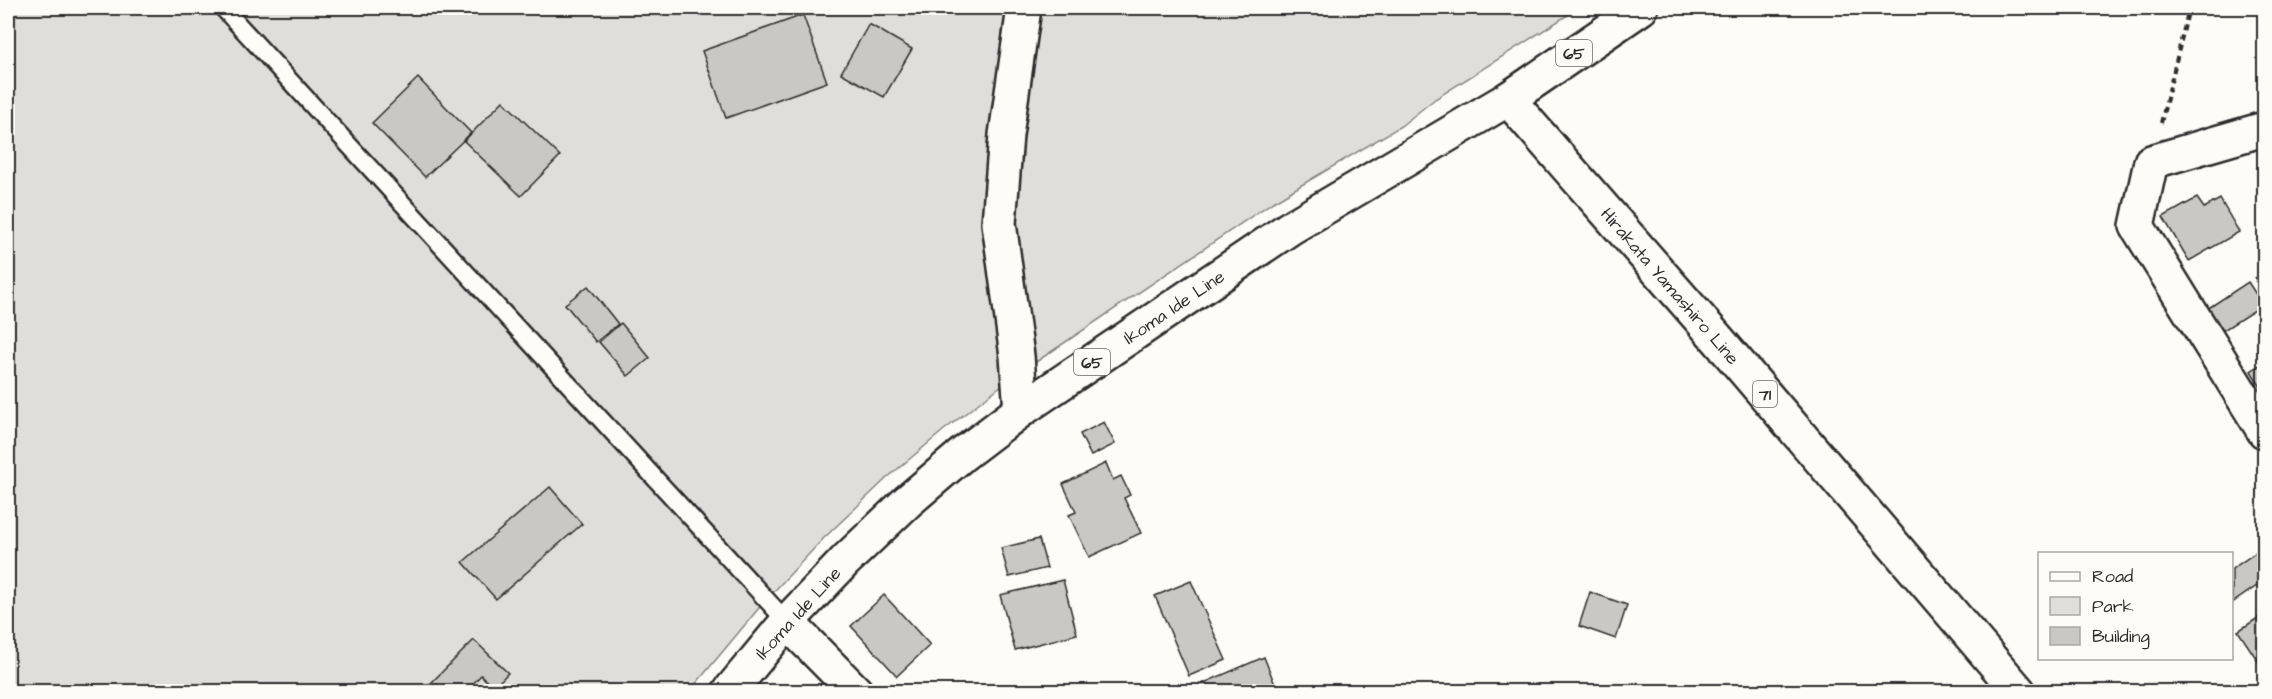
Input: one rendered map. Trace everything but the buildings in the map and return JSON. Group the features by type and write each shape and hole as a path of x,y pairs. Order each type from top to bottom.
{"main road":[{"path":"1021,410 1017,356 999,223 1006,135 1024,8"},
{"name":"Ikoma Ide Line","path":"729,692 787,622 846,560 908,501 963,454 1021,410 1290,228 1508,99 1641,8"},
{"name":"Hirakata Yamashiro Line","path":"1508,99 1715,336 2019,692"},
{"path":"2265,129 2151,162 2137,226 2265,431"},
{"path":"787,622 856,692"}],"lane":[{"path":"223,8 787,622"}],"path":[{"path":"2151,162 2189,8"}],"green space":[{"path":"8,8 1579,8 1435,99 1401,126 1273,202 1002,385 887,478 824,538 764,602 689,692 8,691"}]}
